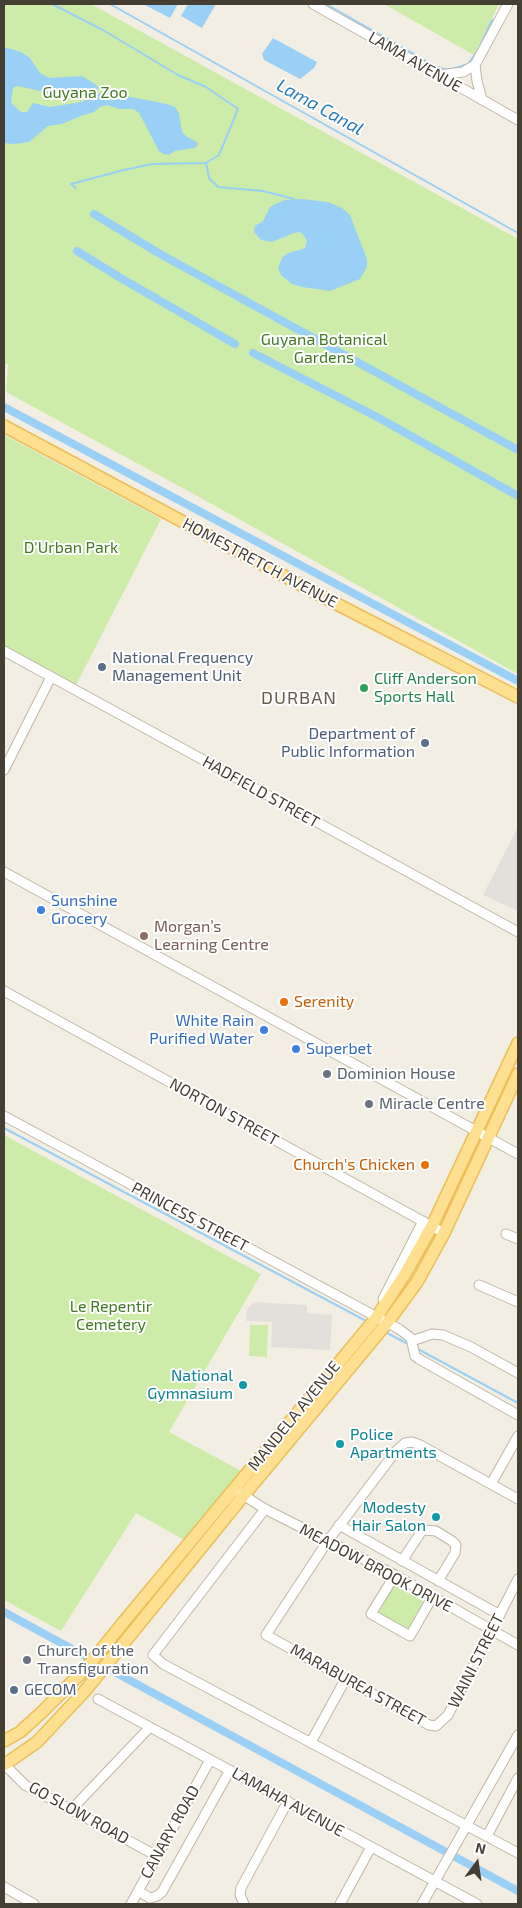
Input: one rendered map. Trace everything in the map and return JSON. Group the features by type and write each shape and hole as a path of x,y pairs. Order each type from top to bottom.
{"main road":[{"name":"HOMESTRETCH AVENUE","path":"4,426 329,600 518,697"},
{"name":"MANDELA AVENUE","path":"378,1323 406,1274 427,1224 476,1131 518,1043"},
{"name":"MANDELA AVENUE","path":"4,1764 37,1742 60,1719 105,1667 240,1492 378,1323 417,1282 444,1233 518,1074"},
{"name":"MANDELA AVENUE","path":"4,1741 20,1732 88,1666 122,1624 240,1492"}],"street":[{"name":"LAMA AVENUE","path":"313,4 518,120"},
{"path":"439,75 463,72 475,65 508,4"},
{"path":"475,65 482,100"},
{"name":"HADFIELD STREET","path":"4,652 518,932"},
{"path":"4,770 51,677"},
{"path":"4,872 518,1154"},
{"name":"NORTON STREET","path":"4,991 444,1233"},
{"name":"PRINCESS STREET","path":"4,1116 378,1323 399,1329 412,1342"},
{"path":"506,1234 518,1240"},
{"path":"479,1285 518,1302"},
{"path":"518,1373 471,1347 444,1335 432,1334 412,1342 416,1356 419,1359 518,1415"},
{"path":"491,1484 518,1436"},
{"path":"327,1542 396,1451 405,1443 412,1442 518,1499"},
{"name":"MEADOW BROOK DRIVE","path":"240,1492 265,1509 395,1575 518,1645"},
{"path":"265,1509 153,1655 163,1664 518,1853"},
{"path":"339,1525 500,1615"},
{"path":"402,1561 424,1530 430,1529 444,1536 455,1543 456,1550 438,1581"},
{"name":"MARABUREA STREET","path":"327,1542 266,1635 429,1725 436,1726 448,1715"},
{"path":"395,1575 371,1614 410,1636 433,1596"},
{"name":"WAINI STREET","path":"448,1715 518,1579"},
{"path":"311,1742 345,1680"},
{"name":"LAMAHA AVENUE","path":"98,1699 477,1904"},
{"path":"71,1810 150,1727"},
{"path":"422,1904 518,1735"},
{"name":"CANARY ROAD","path":"131,1904 210,1760"},
{"name":"GO SLOW ROAD","path":"4,1764 26,1785 157,1856"},
{"path":"138,1891 150,1898 158,1896 162,1892 230,1770"},
{"path":"487,1836 518,1778"},
{"path":"244,1904 240,1895 241,1888 288,1801"},
{"path":"340,1904 371,1847"},
{"path":"4,1887 34,1904"}],"green space":[{"name":"Guyana Botanical Gardens","path":"4,4 91,4 518,239 518,674 6,392 8,365 4,363"},
{"path":"384,4 499,4 474,55"},
{"name":"D'Urban Park","path":"4,435 161,519 76,685 4,646"},
{"name":"Le Repentir Cemetery","path":"4,1135 261,1274 169,1432 243,1472 186,1541 136,1513 61,1631 4,1600"},
{"path":"250,1325 268,1325 267,1357 249,1356"},
{"path":"394,1585 424,1601 408,1629 379,1613"}],"shaded area":[{"path":"518,827 518,911 483,895"},
{"path":"254,1302 307,1305 307,1313 332,1315 330,1350 271,1347 272,1322 246,1321 247,1309"}],"water":[{"path":"143,4 178,4 170,18"},
{"path":"188,4 216,4 202,28 181,16"},
{"path":"273,38 317,62 314,68 300,79 264,60 262,54"},
{"path":"4,47 21,52 30,58 40,73 50,78 82,76 99,88 95,93 85,97 64,99 55,94 17,86 13,88 11,103 21,112 27,112 33,103 50,107 81,102 110,90 121,95 175,107 179,113 182,132 198,144 195,148 175,151 169,155 163,154 159,151 139,113 134,109 120,109 107,105 62,124 48,126 29,142 4,143"},
{"path":"302,199 328,202 342,208 350,215 367,259 367,267 360,279 330,291 292,284 281,275 278,268 282,258 286,254 305,248 307,241 305,237 300,232 272,242 261,240 254,232 255,226 263,221 270,207 275,204 285,200"}],"waterway":[{"path":"52,4 103,30 178,75 206,87 238,109 219,155 206,163 152,164 71,184 76,188"},
{"name":"Lama Canal","path":"110,4 518,233"},
{"path":"326,4 437,67 444,69 452,69 468,64 478,50 492,20"},
{"path":"206,163 209,178 218,187 263,191 294,199"},
{"path":"94,214 160,254 518,450"},
{"path":"77,251 235,344"},
{"path":"253,353 379,418 518,496"},
{"path":"4,407 518,681"},
{"path":"4,1128 368,1322"},
{"path":"385,1332 410,1345"},
{"path":"416,1348 518,1403"},
{"path":"4,1612 518,1891"}],"place":[{"name":"National Frequency Management Unit","path":"102,667"},
{"name":"Cliff Anderson Sports Hall","path":"364,688"},
{"name":"Department of Public Information","path":"425,743"},
{"name":"Sunshine Grocery","path":"41,910"},
{"name":"Morgan’s Learning Centre","path":"144,936"},
{"name":"Serenity","path":"284,1002"},
{"name":"White Rain Purified Water","path":"264,1030"},
{"name":"Superbet","path":"296,1049"},
{"name":"Dominion House","path":"327,1074"},
{"name":"Miracle Centre","path":"369,1104"},
{"name":"Church's Chicken","path":"425,1165"},
{"name":"National Gymnasium","path":"243,1385"},
{"name":"Police Apartments","path":"340,1444"},
{"name":"Modesty Hair Salon","path":"436,1517"},
{"name":"Church of the Transfiguration","path":"27,1660"},
{"name":"GECOM","path":"14,1690"}],"district":[{"name":"DURBAN","path":"299,698"}],"park label":[{"name":"Guyana Zoo","path":"85,93"}]}
